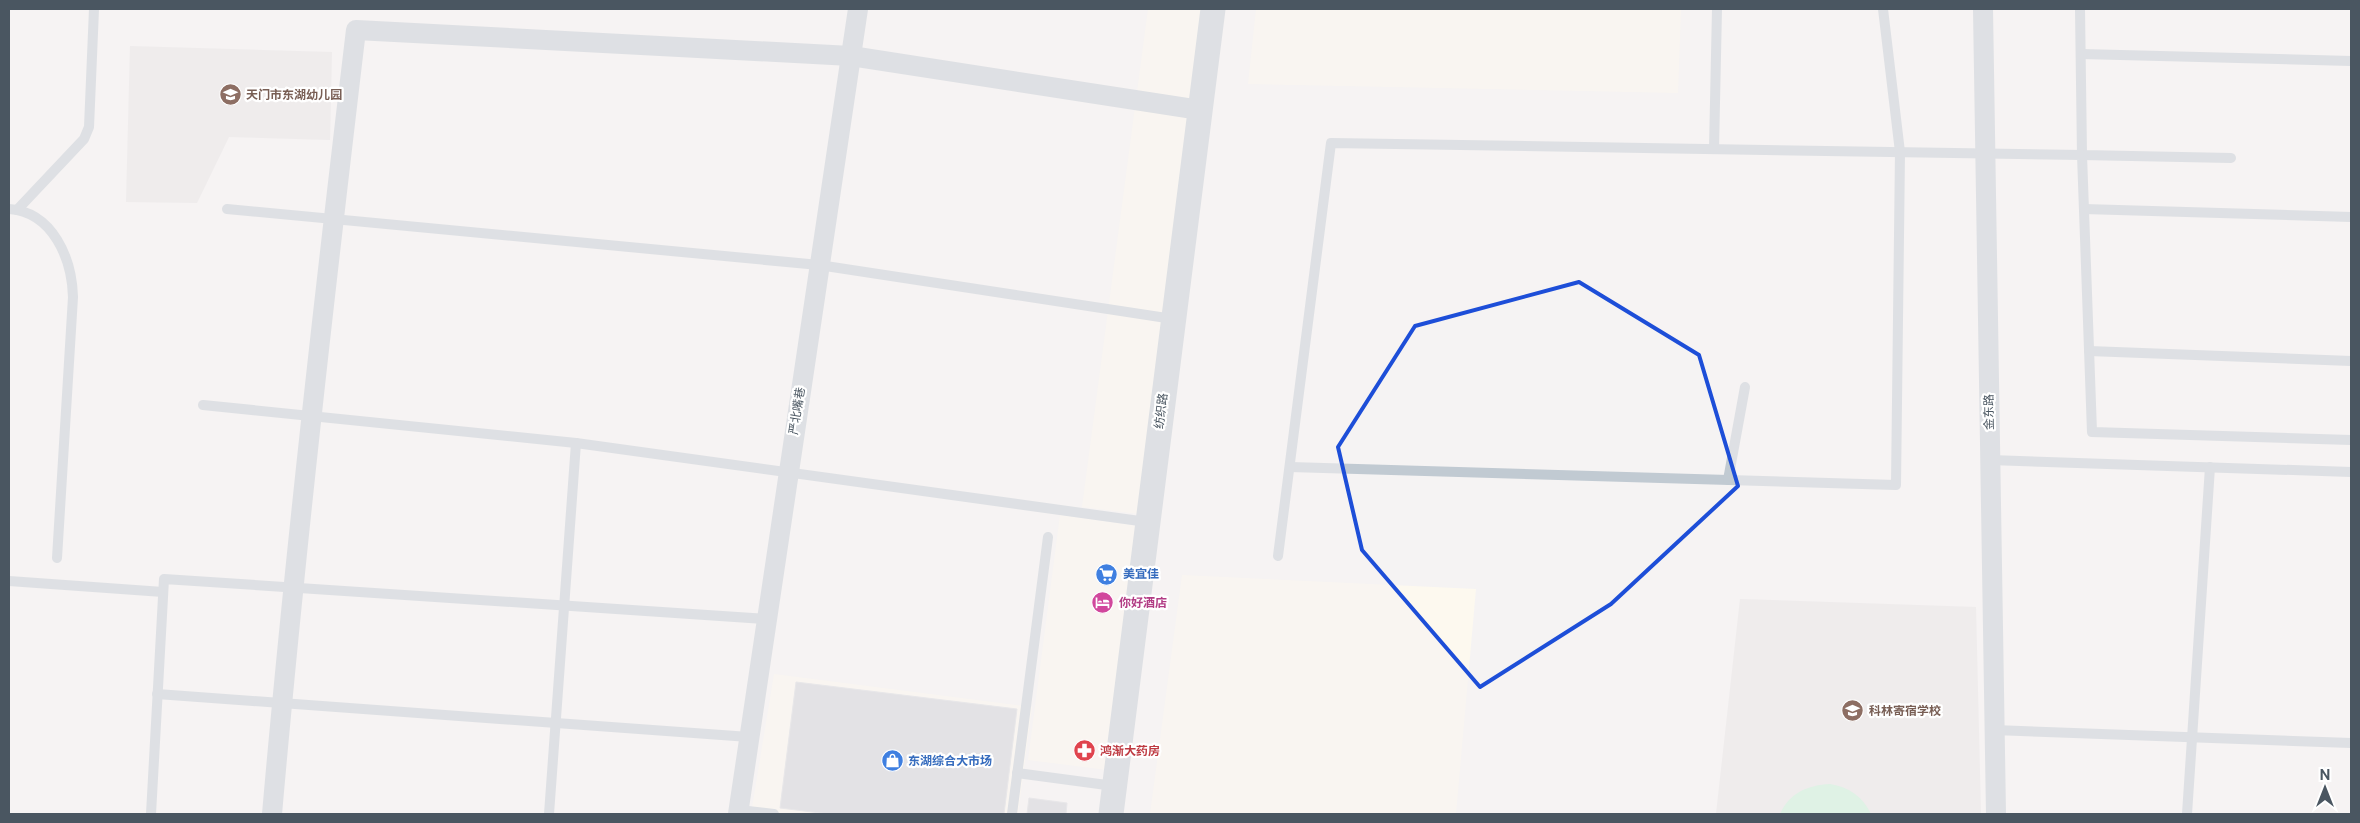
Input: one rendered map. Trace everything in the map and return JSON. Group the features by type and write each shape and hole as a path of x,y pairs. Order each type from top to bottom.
{"street":[{"name":"严北嘴巷","path":"738,812 858,9"},
{"name":"纺织路","path":"1111,814 1213,9"},
{"name":"金东路","path":"1983,9 1996,814"},
{"path":"272,814 311,416 356,30 851,56 1200,110"}],"lane":[{"path":"57,558 74,297 72,275 66,255 51,231 31,215 13,209 84,139 89,127 94,9"},
{"path":"1714,149 1717,9"},
{"path":"1290,467 1896,485 1900,152 1883,9"},
{"path":"2080,9 2082,155 2092,432 2351,440"},
{"path":"2081,54 2351,61"},
{"path":"1278,556 1331,143 2231,158"},
{"path":"226,209 819,265 1173,319"},
{"path":"2084,209 2351,217"},
{"path":"2089,352 2351,361"},
{"path":"1728,480 1744,387"},
{"path":"203,405 576,443 1147,522"},
{"path":"550,814 576,443"},
{"path":"1990,460 2351,472"},
{"path":"2187,814 2210,467"},
{"path":"1012,814 1048,537"},
{"path":"151,814 164,578 766,619"},
{"path":"9,581 163,592"},
{"path":"157,694 749,737"},
{"path":"1994,730 2351,743"},
{"path":"1017,773 1114,786"},
{"path":"738,812 774,814"}],"highlighted area":[{"path":"1579,282 1699,355 1738,486 1611,604 1480,687 1362,550 1338,447 1415,326"}],"shaded area":[{"path":"1148,9 1203,9 1139,514 1082,507"},
{"path":"1256,9 1681,9 1678,93 1248,84"},
{"name":"天门市东湖幼儿园","path":"130,46 332,52 330,140 229,137 197,203 126,202"},
{"path":"1060,515 1137,526 1107,770 1028,760"},
{"path":"1182,575 1476,589 1456,814 1150,814"},
{"name":"科林寄宿学校","path":"1740,599 1976,607 1981,814 1716,814"},
{"name":"东湖综合大市场","path":"774,674 1032,707 1018,814 751,814"}],"green space":[{"path":"1837,785 1855,794 1871,814 1780,814 1789,801 1800,791 1814,786"}],"building":[{"name":"东湖综合大市场","path":"796,682 1017,709 1004,814 828,814 780,808"},
{"path":"1029,798 1067,803 1066,814 1027,814"}],"place":[{"name":"天门市东湖幼儿园","path":"230,95"},
{"name":"美宜佳","path":"1107,574"},
{"name":"你好酒店","path":"1103,603"},
{"name":"科林寄宿学校","path":"1853,711"},
{"name":"鸿渐大药房","path":"1084,751"},
{"name":"东湖综合大市场","path":"892,761"}]}
